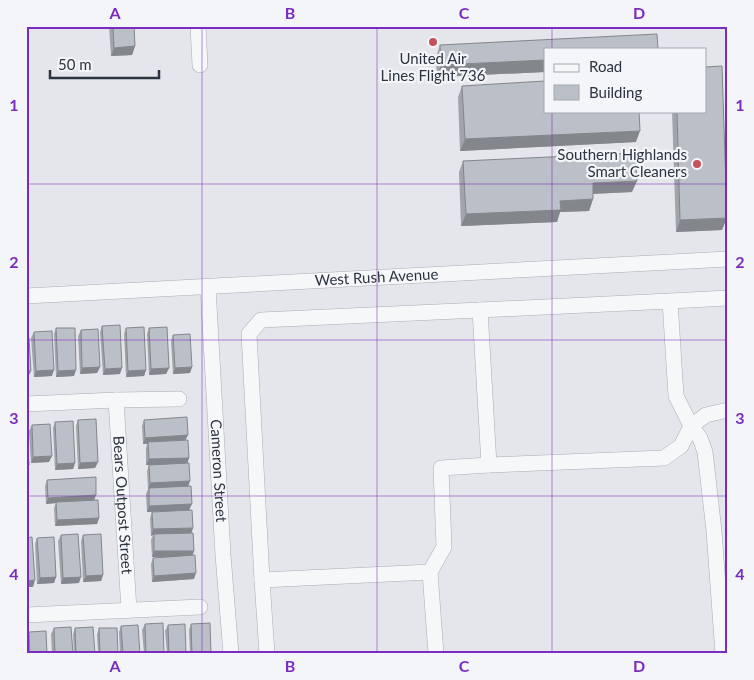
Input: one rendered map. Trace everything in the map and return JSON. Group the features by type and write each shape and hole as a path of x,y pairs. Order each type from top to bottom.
{"street":[{"path":"198,26 200,65"},
{"name":"West Rush Avenue","path":"26,296 728,259"},
{"name":"Cameron Street","path":"208,287 222,555 231,654"},
{"path":"267,654 249,334 261,320 728,298"},
{"path":"670,301 676,396 691,426 700,438 705,452 714,531 723,654"},
{"path":"480,310 489,465"},
{"path":"26,404 179,399"},
{"name":"Bears Outpost Street","path":"116,400 129,610"},
{"path":"436,654 430,572 444,547 441,468 664,458 681,446 691,426 706,415 728,410"},
{"path":"262,580 430,572"},
{"path":"26,615 200,607"}],"building":[{"path":"113,26 134,26 135,46 114,48"},
{"path":"657,34 658,48 544,48 544,60 441,65 440,45"},
{"path":"722,66 727,218 680,220 677,112 706,112 706,67"},
{"path":"544,81 544,112 639,112 640,131 465,139 462,86"},
{"path":"635,153 637,181 593,183 593,199 560,201 561,210 466,214 463,161"},
{"path":"120,325 122,368 105,369 102,326"},
{"path":"144,327 146,370 128,371 126,328"},
{"path":"167,327 169,368 151,369 149,328"},
{"path":"56,328 75,328 76,370 58,371"},
{"path":"98,329 100,367 82,368 81,330"},
{"path":"52,331 54,370 36,371 34,332"},
{"path":"190,334 192,367 175,368 173,335"},
{"path":"26,338 29,338 31,371 26,371"},
{"path":"187,417 188,435 145,438 144,420"},
{"path":"96,419 98,462 80,463 78,420"},
{"path":"73,421 75,463 57,464 55,422"},
{"path":"26,424 29,465 26,465"},
{"path":"50,424 52,456 33,457 32,425"},
{"path":"188,440 189,458 149,459 148,442"},
{"path":"189,463 190,481 150,483 149,465"},
{"path":"96,477 96,495 48,498 47,480"},
{"path":"191,486 192,504 149,506 149,488"},
{"path":"98,500 99,518 57,520 56,502"},
{"path":"192,510 193,528 153,529 152,512"},
{"path":"193,533 194,551 154,551 154,534"},
{"path":"78,534 81,577 63,578 61,535"},
{"path":"101,534 103,575 86,576 83,535"},
{"path":"32,537 35,580 26,581 26,538"},
{"path":"54,537 56,577 40,578 37,538"},
{"path":"195,555 196,573 154,576 153,558"},
{"path":"163,623 164,654 146,654 145,624"},
{"path":"210,623 211,654 192,654 191,624"},
{"path":"185,624 186,654 169,654 168,625"},
{"path":"138,625 140,654 123,654 121,626"},
{"path":"71,627 73,654 55,654 54,628"},
{"path":"93,627 95,654 76,654 75,628"},
{"path":"99,628 117,628 118,654 100,654"},
{"path":"46,631 47,654 30,654 29,632"}],"place":[{"name":"United Air Lines Flight 736","path":"433,42"},
{"name":"Southern Highlands Smart Cleaners","path":"697,164"}]}
